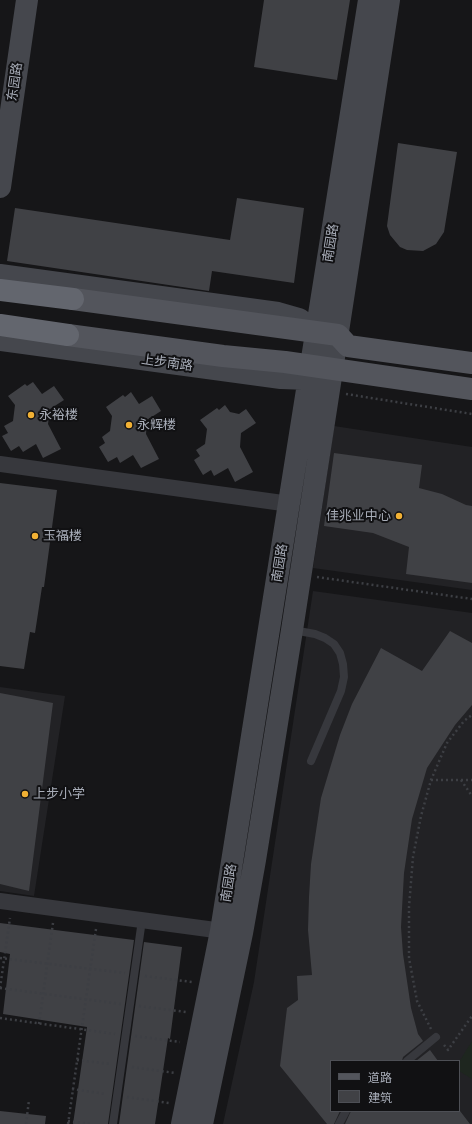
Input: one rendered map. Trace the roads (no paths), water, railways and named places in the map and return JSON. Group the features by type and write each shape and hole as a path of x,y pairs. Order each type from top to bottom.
{"highway":[{"path":"0,290 72,299"},
{"path":"0,325 68,335"}],"main road":[{"path":"72,299 327,333 348,346 472,363"},
{"name":"上步南路","path":"68,335 310,372 332,369 472,389"}],"street":[{"name":"东园路","path":"0,187 27,0"},
{"name":"南园路","path":"182,1124 232,932 292,630 332,369 327,333 369,0"},
{"name":"南园路","path":"202,1124 232,932 290,504 310,372 327,333 389,0"},
{"path":"0,275 278,313 300,320 327,333"},
{"name":"上步南路","path":"0,340 281,378 310,372"},
{"path":"0,464 290,504"},
{"path":"0,901 232,932"}],"lane":[{"path":"292,630 315,634 325,638 334,644 340,653 343,664 344,677 341,691 311,762"},
{"path":"113,1124 142,920"},
{"path":"408,1060 436,1037"},
{"path":"339,1124 345,1112"}],"place":[{"name":"永裕楼","path":"31,415"},
{"name":"永辉楼","path":"129,425"},
{"name":"佳兆业中心","path":"399,516"},
{"name":"玉福楼","path":"35,536"},
{"name":"上步小学","path":"25,794"}]}
